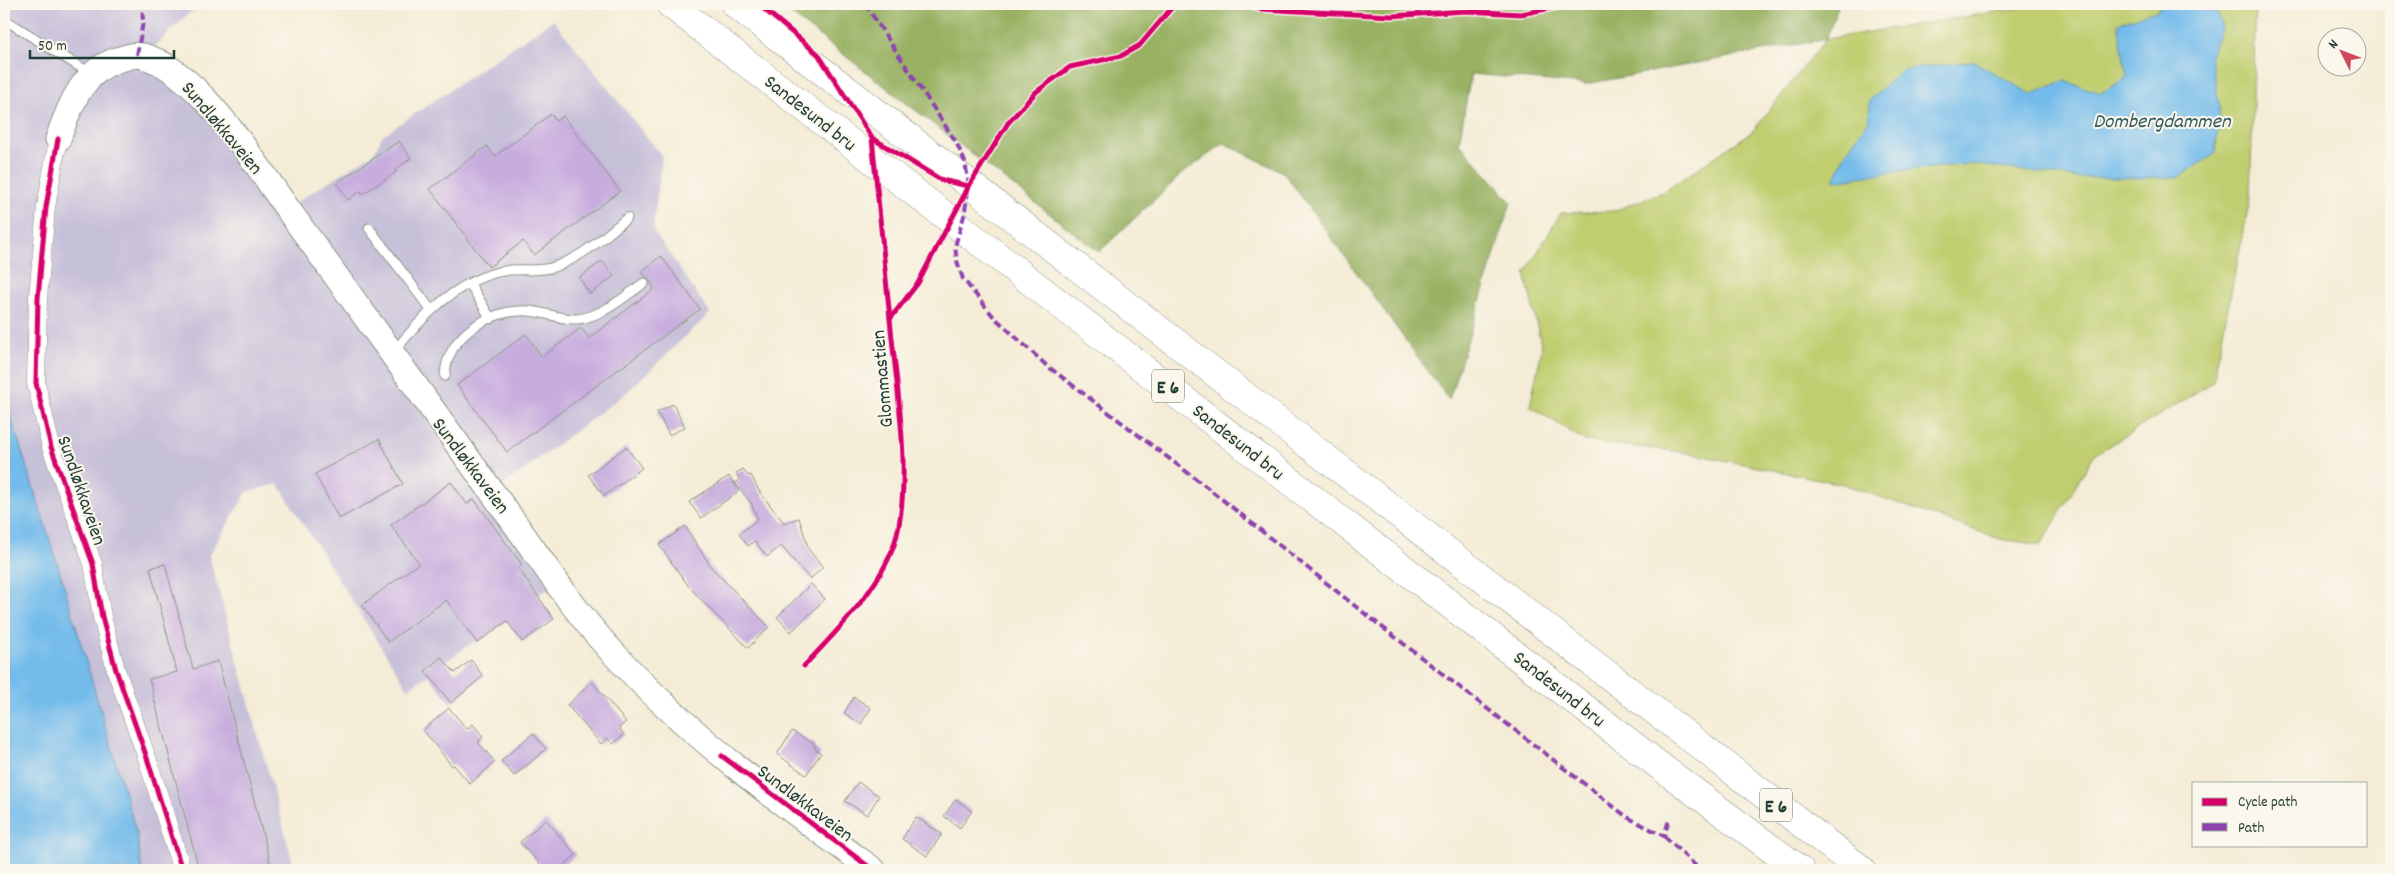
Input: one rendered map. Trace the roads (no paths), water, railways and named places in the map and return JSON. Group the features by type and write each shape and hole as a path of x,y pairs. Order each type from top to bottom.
{"highway":[{"name":"Sandesund bru","path":"670,4 1665,770 1800,870"},
{"name":"Sandesund bru","path":"735,4 1690,740 1862,870"}],"main road":[{"name":"Sundløkkaveien","path":"58,140 67,113 91,74 110,61 137,55 173,68 193,88 245,149 392,355 590,626 614,654 654,696 722,756 873,870"}],"street":[{"name":"Sundløkkaveien","path":"58,140 51,167 46,206 38,298 36,383 51,447 93,564 102,617 116,670 148,761 182,870"}],"lane":[{"path":"4,19 91,74"},
{"path":"392,355 411,330 431,310 470,284 497,272 554,267 605,237 628,218"},
{"path":"369,228 431,310"},
{"path":"446,376 446,364 452,348 470,329 491,319 506,312 529,311 578,319 612,306 644,283"},
{"path":"470,284 491,319"}],"water":[{"name":"Dombergdammen","path":"2164,4 2214,4 2222,27 2210,55 2220,108 2215,154 2177,178 2079,178 1972,164 1897,171 1834,181 1845,154 1869,120 1870,100 1902,70 1973,61 2031,94 2064,81 2101,93 2127,77 2118,23 2156,11"},
{"path":"4,395 63,582 137,835 142,870 4,870"}]}
